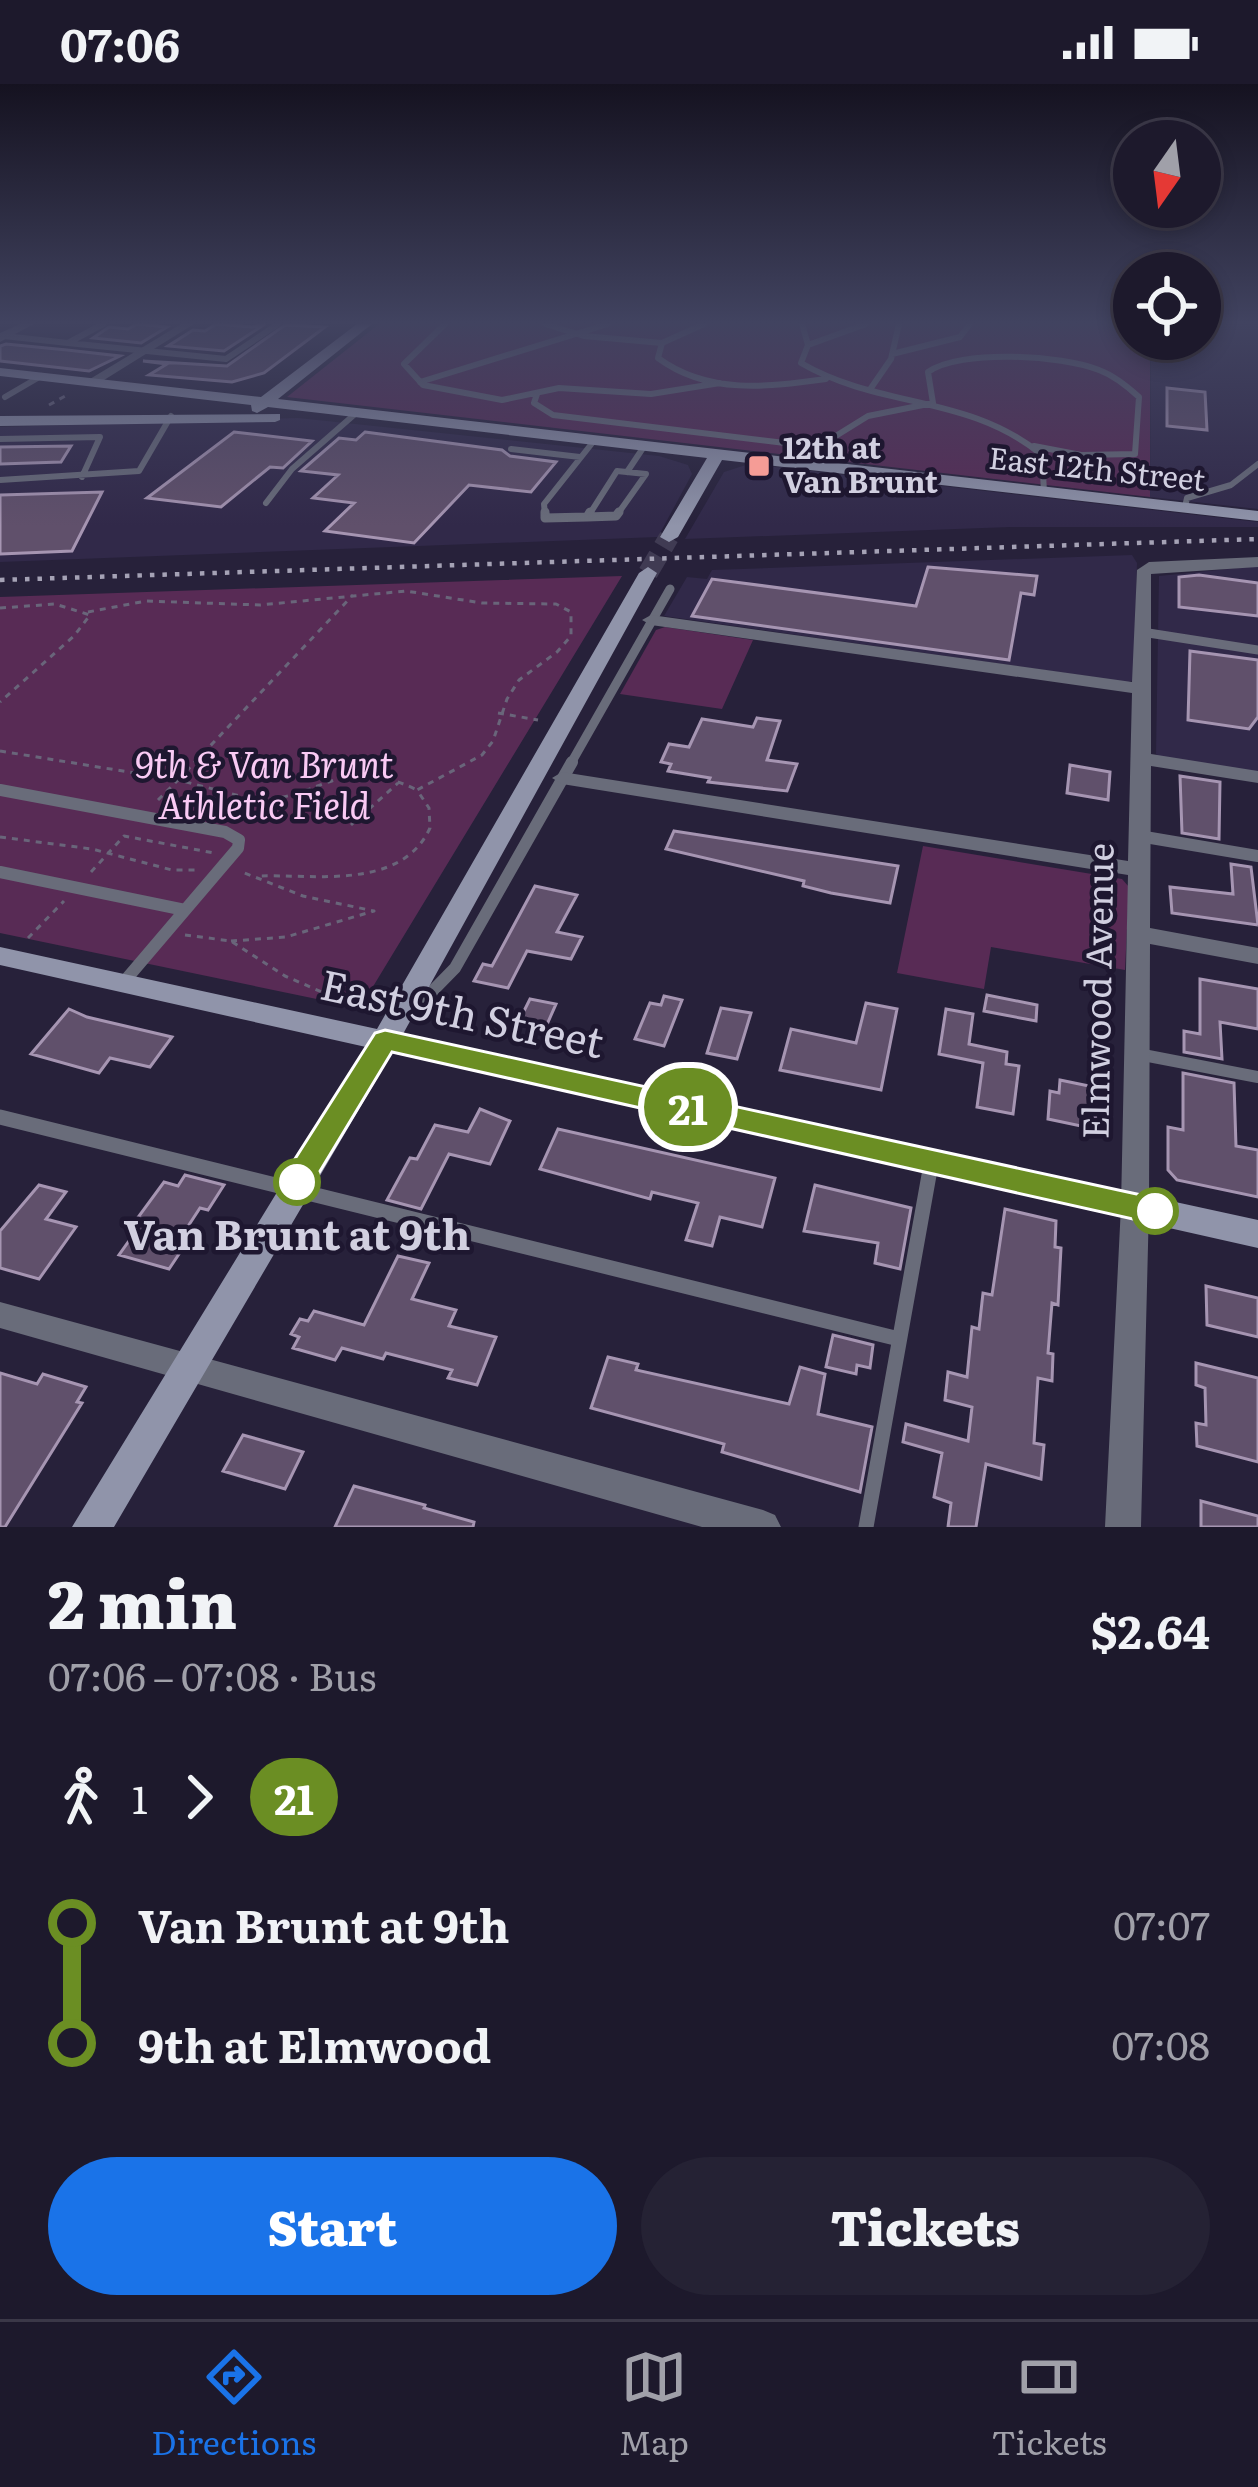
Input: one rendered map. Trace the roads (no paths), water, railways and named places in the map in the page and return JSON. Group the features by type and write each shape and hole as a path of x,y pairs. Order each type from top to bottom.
{"street":[{"name":"East 12th Street","path":"146,391 1258,516"},
{"path":"171,416 260,403 275,391"},
{"path":"226,417 260,407 260,403"},
{"path":"0,421 356,414"},
{"path":"669,537 716,456"},
{"name":"Elmwood Avenue","path":"1123,1527 1135,1206 1143,573 1149,567 1258,562"},
{"path":"92,1527 385,1040 648,573"},
{"path":"651,620 1142,689"},
{"path":"1141,758 1258,777"},
{"path":"562,778 1139,870"},
{"path":"1139,934 1258,956"},
{"name":"East 9th Street","path":"0,956 1258,1234"},
{"path":"0,1315 763,1527"}],"lane":[{"path":"5,398 16,391"},
{"path":"440,391 477,398 551,391"},
{"path":"621,391 668,391"},
{"path":"885,391 985,418 1034,446 1081,455 1135,454 1138,397 1132,391"},
{"path":"931,391 933,403"},
{"path":"537,394 534,403 553,416 688,428 795,448 833,442 868,416 933,403"},
{"path":"266,503 292,469 356,414"},
{"path":"0,479 139,471 171,416"},
{"path":"0,439 100,437 82,477"},
{"path":"587,517 617,471 646,474 616,516 587,517 545,518 544,504 593,442"},
{"path":"1034,446 1046,465 1044,492"},
{"path":"628,472 644,448"},
{"path":"512,449 580,457"},
{"path":"1185,507 1187,498 1232,485 1258,464"},
{"path":"385,1040 455,968 670,589"},
{"path":"1142,632 1258,650"},
{"path":"0,790 234,834 239,840 188,916 123,983"},
{"path":"1139,836 1258,856"},
{"path":"0,872 188,916"},
{"path":"1135,1053 1258,1077"},
{"path":"0,1118 899,1339"},
{"path":"866,1527 932,1161"}],"tunnel":[{"path":"648,573 669,537"}],"railway":[{"path":"0,580 1258,539"}],"place":[{"name":"12th at Van Brunt","path":"759,466"},
{"name":"Van Brunt at 9th","path":"297,1182"}],"park label":[{"name":"9th & Van Brunt Athletic Field","path":"264,786"}]}
